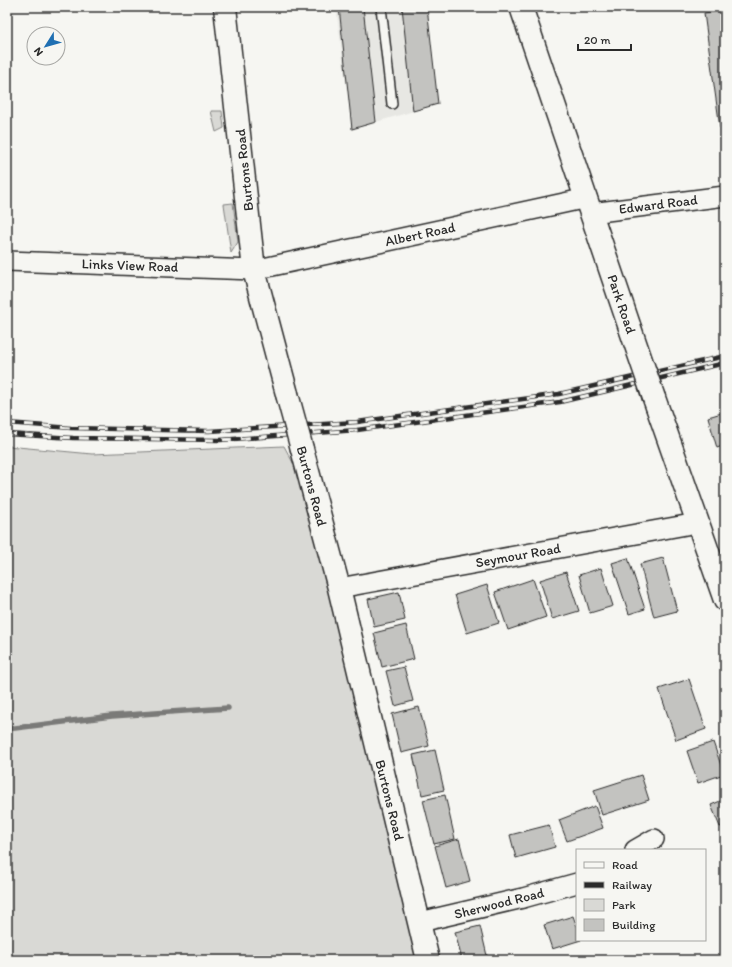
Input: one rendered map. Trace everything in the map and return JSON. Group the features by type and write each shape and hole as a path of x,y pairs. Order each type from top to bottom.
{"street":[{"name":"Burtons Road","path":"225,7 254,270 339,588 428,960"},
{"name":"Park Road","path":"521,7 697,523 725,600"},
{"name":"Edward Road","path":"589,205 725,196"},
{"name":"Albert Road","path":"254,270 589,205"},
{"name":"Links View Road","path":"7,261 254,270"},
{"name":"Seymour Road","path":"339,588 697,523"},
{"path":"637,849 654,839"},
{"name":"Sherwood Road","path":"420,922 523,898 576,882"}],"lane":[{"path":"381,7 392,104"}],"shaded area":[{"path":"336,7 427,7 438,104 352,129"}],"green space":[{"path":"211,111 222,111 224,128 216,132"},
{"path":"233,203 238,242 231,253 224,204"},
{"path":"7,446 92,454 284,446 298,472 320,535 419,960 7,960"}],"building":[{"path":"339,7 363,7 376,122 352,129"},
{"path":"402,7 427,7 438,104 413,111"},
{"path":"724,10 725,127 720,128 704,13"},
{"path":"725,412 725,445 717,448 708,417"},
{"path":"628,558 645,609 629,614 612,563"},
{"path":"663,558 677,611 654,617 640,564"},
{"path":"601,568 613,606 590,613 579,575"},
{"path":"566,572 579,611 552,619 540,580"},
{"path":"533,579 546,617 508,630 495,592"},
{"path":"487,585 499,623 467,633 455,595"},
{"path":"399,592 405,620 374,627 368,599"},
{"path":"406,625 414,659 382,667 374,633"},
{"path":"404,667 413,701 395,706 386,671"},
{"path":"689,679 706,729 676,740 659,689"},
{"path":"419,707 429,746 401,753 392,714"},
{"path":"713,742 724,774 698,783 687,751"},
{"path":"435,750 444,790 422,795 413,755"},
{"path":"641,775 649,800 602,815 594,790"},
{"path":"445,795 455,839 434,844 423,800"},
{"path":"725,799 725,825 720,827 711,805"},
{"path":"595,806 603,828 567,841 559,820"},
{"path":"549,825 555,847 516,858 510,835"},
{"path":"459,839 470,881 446,888 435,846"},
{"path":"573,916 576,924 576,941 578,941 552,949 544,925"},
{"path":"480,926 488,960 462,960 455,932"}],"waterway":[{"path":"7,729 112,716 228,708"}],"railway":[{"path":"7,423 71,428 209,431 357,422 559,394 725,356"},
{"path":"7,434 73,438 220,440 357,430 560,402 725,363"}]}
